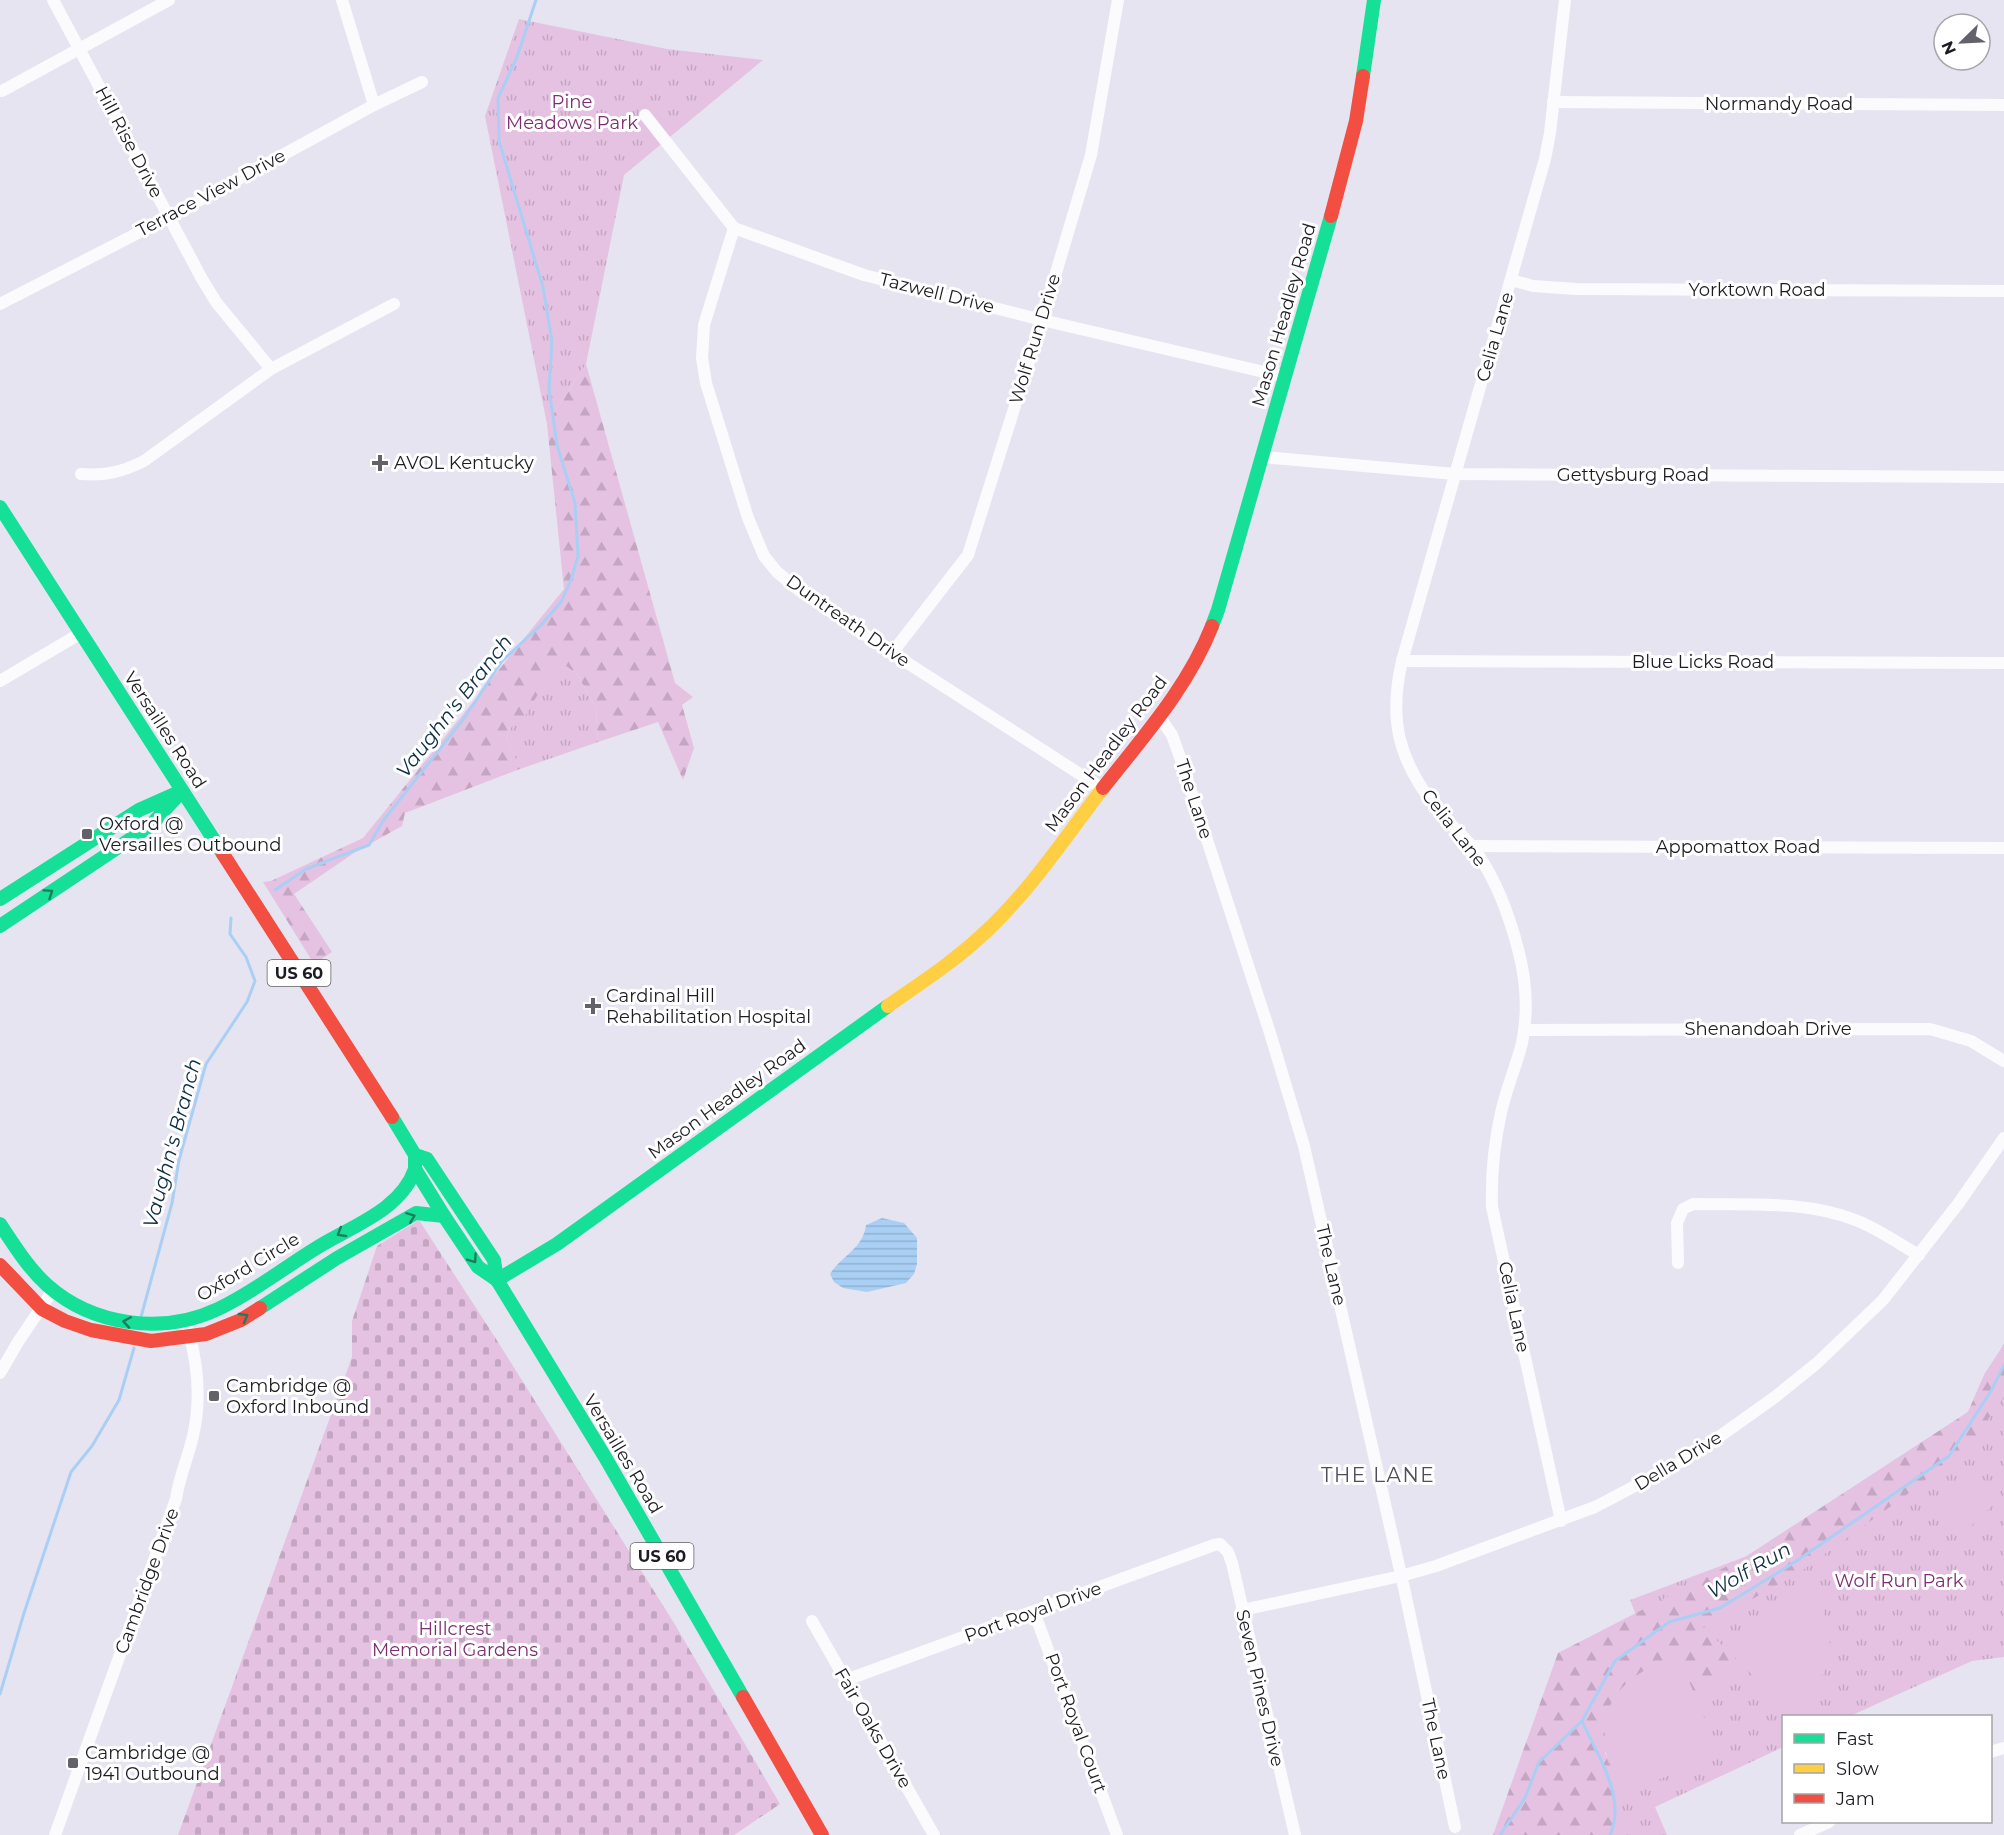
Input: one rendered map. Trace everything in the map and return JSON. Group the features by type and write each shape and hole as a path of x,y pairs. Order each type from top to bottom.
{"main road":[{"name":"Mason Headley Road","path":"497,1280 557,1244 975,942 1004,916 1024,892 1159,716 1194,665 1210,634 1263,457 1356,121 1374,0"},
{"name":"Versailles Road","path":"0,507 415,1162 444,1216 478,1267 497,1280"},
{"path":"0,899 139,810 182,791"},
{"path":"0,926 150,826 182,791"},
{"name":"Versailles Road","path":"415,1162 427,1159 494,1260 497,1280 605,1457 822,1835"},
{"name":"Oxford Circle","path":"0,1224 15,1247 53,1290 100,1316 151,1325 185,1321 231,1303 297,1259 384,1207 401,1194 410,1183 415,1162"},
{"path":"0,1264 42,1309 65,1321 91,1329 151,1341 190,1337 206,1334 241,1320 337,1258 416,1213 444,1216"}],"street":[{"name":"Hill Rise Drive","path":"53,0 202,279 216,302 271,369"},
{"path":"2,91 169,0"},
{"path":"342,0 374,105"},
{"name":"Wolf Run Drive","path":"892,653 968,555 1091,155 1118,0"},
{"name":"Celia Lane","path":"1561,1521 1492,1208 1491,1186 1495,1144 1501,1112 1524,1030 1525,999 1522,967 1509,918 1496,885 1472,846 1426,795 1399,739 1395,706 1402,661 1545,159 1565,0"},
{"name":"Terrace View Drive","path":"0,304 169,217 374,105 422,82"},
{"name":"Normandy Road","path":"1553,102 2004,105"},
{"path":"645,115 734,228"},
{"name":"Tazwell Drive","path":"734,228 864,275 1042,320 1285,377"},
{"name":"Duntreath Drive","path":"734,228 704,325 702,351 706,383 748,518 764,556 777,572 800,590 892,653 1103,789"},
{"name":"Yorktown Road","path":"1511,279 1533,286 1576,289 2004,291"},
{"path":"81,474 111,474 127,470 144,461 271,369 394,304"},
{"name":"Gettysburg Road","path":"1263,457 1455,474 2004,477"},
{"path":"0,681 81,633"},
{"name":"Blue Licks Road","path":"1402,661 2004,663"},
{"name":"The Lane","path":"1159,716 1172,735 1181,760 1270,1033 1304,1146 1455,1827"},
{"name":"Appomattox Road","path":"1472,846 2004,848"},
{"name":"Shenandoah Drive","path":"1524,1030 1930,1029 1971,1041 2004,1061"},
{"name":"Della Drive","path":"1242,1610 1401,1576 1467,1555 1595,1507 1675,1465 1709,1444 1775,1397 1817,1363 1876,1307 1919,1256 2004,1138"},
{"path":"1678,1263 1677,1223 1683,1209 1693,1204 1759,1205 1822,1210 1845,1216 1871,1227 1919,1256"},
{"path":"0,1373 53,1290"},
{"name":"Cambridge Drive","path":"56,1835 176,1499 178,1482 192,1440 196,1423 197,1373 185,1321"},
{"name":"Port Royal Drive","path":"846,1680 1214,1545 1220,1545"},
{"name":"Seven Pines Drive","path":"1220,1545 1228,1552 1232,1563 1294,1835"},
{"name":"Port Royal Court","path":"1034,1612 1117,1835"},
{"name":"Fair Oaks Drive","path":"812,1621 934,1835"},
{"path":"1800,1835 1825,1823"}],"green space":[{"name":"Pine Meadows Park","path":"519,19 667,49 763,60 624,175 586,364 547,424 485,116"},
{"path":"605,120 607,138 578,141 576,123"},
{"path":"586,364 675,683 693,697 682,705 694,748 683,780 658,722 598,742 596,708 577,674 558,660 524,718 514,722 506,737 520,769 405,813 402,826 357,851 294,894 332,952 314,964 263,882 271,881 363,838 564,589 547,424"},
{"path":"558,659 577,674 596,708 598,742 520,769 506,737"},
{"name":"Hillcrest Memorial Gardens","path":"419,1220 674,1623 780,1804 734,1835 178,1835 352,1357 352,1321 377,1246"},
{"path":"2004,1344 2004,1398 1970,1443 1909,1493 1800,1572 1703,1627 1742,1665 1697,1701 1677,1653 1605,1753 1620,1795 1610,1835 1493,1835 1558,1653 1747,1556 1968,1412 1985,1373"},
{"name":"Wolf Run Park","path":"1985,1373 2004,1373 2004,1657 1972,1661 1852,1715 1782,1715 1782,1747 1655,1807 1667,1835 1610,1835 1613,1829 1601,1698 1640,1625 1630,1600 1747,1556 1968,1412"},
{"path":"1977,1473 2000,1498 1964,1533 1941,1508"},
{"path":"1806,1589 1819,1602 1830,1634 1829,1663 1812,1695 1788,1712 1723,1645"},
{"path":"1677,1653 1714,1741 1711,1753 1702,1762 1620,1795 1610,1765 1605,1736 1609,1708 1616,1694 1628,1682"}],"water":[{"path":"882,1218 904,1223 917,1238 917,1264 914,1274 906,1283 867,1292 843,1288 834,1282 830,1274 861,1240 866,1225"}],"waterway":[{"name":"Vaughn's Branch","path":"275,890 306,869 369,845 383,821 465,717 502,661 541,625 561,602 571,580 578,556 575,503 557,445 549,389 552,341 543,287 499,141 498,98 517,57 536,0"},
{"name":"Vaughn's Branch","path":"141,1317 172,1203 179,1160 206,1064 247,1002 255,981 246,957 230,934 231,918"},
{"name":"Vaughn's Branch","path":"0,1694 24,1613 71,1472 92,1446 119,1400 134,1348"},
{"name":"Wolf Run","path":"1500,1835 1525,1798 1539,1762 1582,1721 1615,1661 1669,1622 1720,1608 1795,1562 1949,1456 1991,1391 2004,1365"},
{"path":"1582,1721 1613,1791 1614,1821 1610,1835"}],"traffic: fast":[{"path":"1363,76 1374,0"},
{"path":"1212,626 1331,216"},
{"path":"0,507 223,854"},
{"path":"0,926 150,826 182,791"},
{"path":"0,899 139,810 175,794"},
{"path":"497,1280 557,1244 888,1006"},
{"path":"392,1117 415,1155 415,1169 444,1216 478,1267 497,1280"},
{"path":"415,1155 427,1159 494,1260 497,1280 605,1457 743,1697"},
{"path":"0,1224 34,1271 65,1299 85,1310 129,1322 152,1324 175,1322 218,1309 257,1287 318,1247 374,1216 399,1196 415,1169"},
{"path":"260,1308 337,1258 416,1213 444,1216"}],"traffic: slow":[{"path":"888,1006 958,956 1014,903 1045,866 1103,788"}],"traffic: jam":[{"path":"1331,216 1356,121 1363,76"},
{"path":"1103,788 1178,691 1212,626"},
{"path":"223,854 392,1117"},
{"path":"0,1265 42,1309 65,1321 91,1330 151,1341 206,1334 241,1320 260,1308"},
{"path":"743,1697 822,1835"}],"place":[{"name":"AVOL Kentucky","path":"380,463"},
{"name":"Oxford @ Versailles Outbound","path":"87,834"},
{"name":"Cardinal Hill Rehabilitation Hospital","path":"593,1006"},
{"name":"Cambridge @ Oxford Inbound","path":"214,1396"},
{"name":"Cambridge @ 1941 Outbound","path":"73,1763"}],"district":[{"name":"THE LANE","path":"1378,1475"}]}
